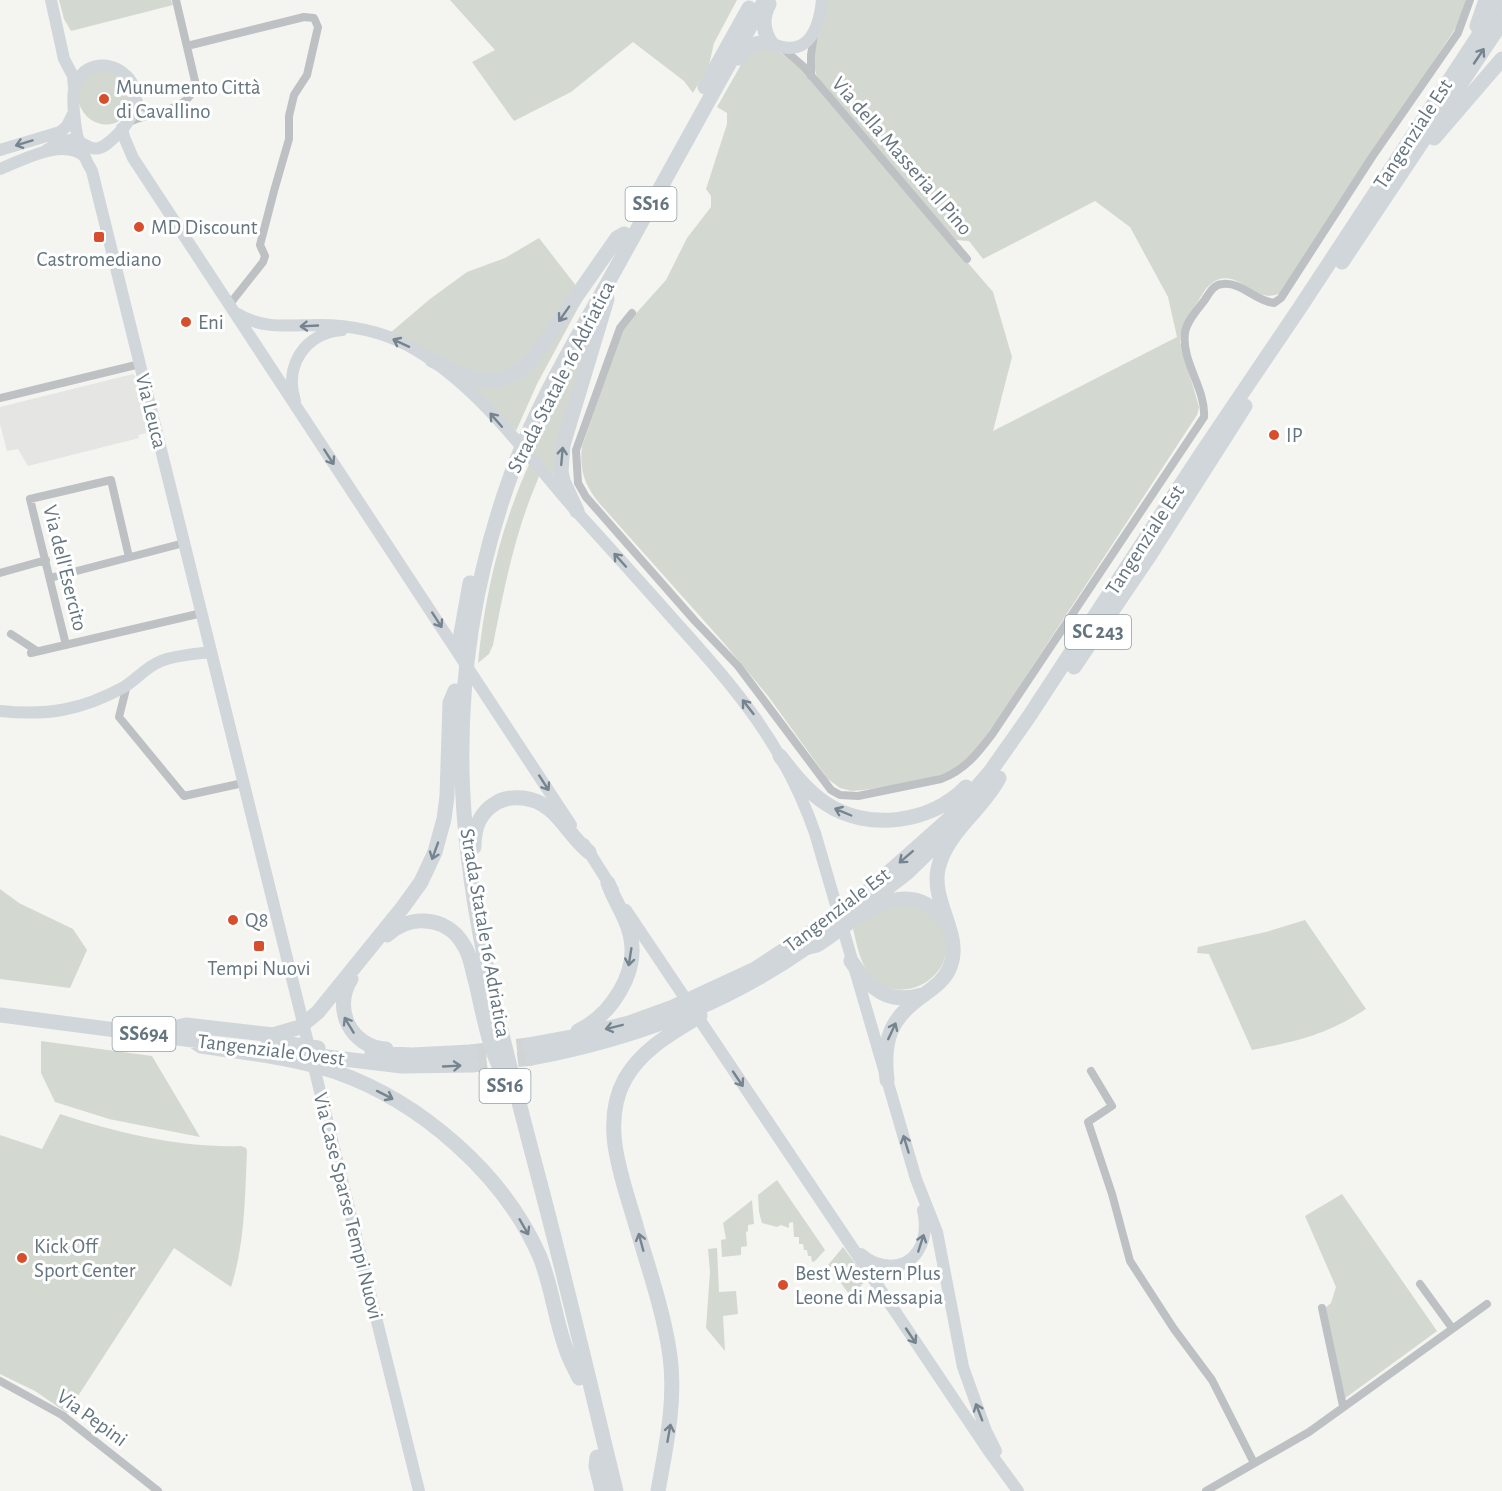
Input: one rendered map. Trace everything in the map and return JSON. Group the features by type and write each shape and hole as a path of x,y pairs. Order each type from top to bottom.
{"highway":[{"path":"719,59 720,49 741,11 743,0"},
{"name":"Strada Statale 16 Adriatica","path":"606,1491 502,1072 463,887 453,782 460,690 480,585 515,438 536,408 719,59 753,0"},
{"name":"Strada Statale 16 Adriatica","path":"628,236 704,109 765,0"},
{"path":"771,0 764,16 764,25 767,37 776,45"},
{"path":"1422,119 1429,100 1474,33 1486,0"},
{"name":"Tangenziale Est","path":"530,1052 578,1036 629,1023 673,1007 755,969 862,896 950,818 990,772 1028,718 1502,0"},
{"name":"Tangenziale Est","path":"530,1052 582,1049 628,1036 711,1003 806,948 866,906 908,872 957,826 999,778 1150,555 1211,457 1502,22"},
{"path":"704,109 715,99 744,51 754,44 776,45"},
{"path":"1358,238 1368,228 1426,147 1502,59"},
{"path":"432,360 456,372 481,380 501,379 517,373 534,357 617,238 628,236 632,246 605,304 563,445 561,471 563,481 577,511"},
{"name":"Strada Statale 16 Adriatica","path":"507,473 484,528 464,612 457,673 460,690 462,772 469,862 501,1030 571,1303 616,1491"},
{"path":"460,690 450,703 447,796 444,819 432,859 421,882 403,908 318,1012 300,1027 285,1047 330,1059 370,1088 416,1113 477,1165 500,1190 513,1208 546,1272 566,1349 579,1378"},
{"path":"780,756 802,784 825,804 851,815 875,820 896,820 920,816 939,808 957,796 977,776 1016,728 1028,718"},
{"path":"887,1080 885,1051 895,1023 908,1007 941,982 951,966 954,947 937,887 942,854 993,789 999,778"},
{"path":"501,1030 502,1017 477,877 474,845 478,820 486,810 503,799 515,797 536,800 547,805 576,842 590,852"},
{"path":"530,1052 534,1040 579,1031 590,1024 608,1008 623,984 631,958 632,944 630,933 613,899 608,883"},
{"path":"806,948 817,945 878,905 894,900 909,900 925,904 940,915 948,926"},
{"name":"Tangenziale Ovest","path":"0,1005 173,1028 285,1047 330,1059 412,1055 468,1057 454,1049 377,1048 363,1041 348,1025 343,1015 343,996 347,984 386,936 400,926 415,921 434,922 459,937 469,956 493,1054 502,1072"},
{"path":"850,956 865,982 883,994 904,998 925,994"},
{"path":"658,1491 671,1422 670,1356 662,1317 616,1151 614,1112 625,1079 646,1052 668,1035 743,991 754,980"},
{"name":"Tangenziale Ovest","path":"0,1015 192,1040 285,1047"},
{"path":"0,1021 40,1020"},
{"path":"597,1457 596,1466 602,1491"}],"main road":[{"path":"51,0 64,59 73,76 76,130 80,143"},
{"path":"776,45 786,48 797,47 815,33 820,19 822,0"},
{"path":"58,32 74,62 91,68 109,66 127,74 135,86 135,108 125,126 98,152 92,171"},
{"path":"75,89 82,74 91,68"},
{"path":"0,150 60,132 67,126 75,108"},
{"path":"125,126 124,137 133,158 590,852 673,982 1015,1488"},
{"path":"0,169 61,142 74,140 90,148 107,144 121,147 133,158"},
{"name":"Via Leuca","path":"80,143 92,171 243,783"},
{"path":"45,151 73,149 85,157"},
{"path":"232,309 248,321 267,326 335,326 367,331 397,341 432,360 484,406 723,675 753,713 780,756 806,808 916,1179 925,1224 922,1244 913,1258 900,1265 880,1265 866,1258 843,1235"},
{"path":"297,408 293,394 293,366 303,349 315,339 338,330 367,331"},
{"path":"2,710 40,714 73,708 127,685 149,667 163,660 211,652"},
{"name":"Via Case Sparse Tempi Nuovi","path":"243,783 419,1491"},
{"path":"916,1179 937,1232 966,1378 986,1431 1015,1488"},
{"path":"943,1383 955,1393 960,1393 966,1387 966,1378"}],"street":[{"path":"125,126 183,103 192,94 195,81 176,0"},
{"path":"632,313 620,328 576,450 578,483 586,497 695,621 738,666 831,790 840,795 858,796 946,777 960,770 973,758 993,733 1204,417 1203,406 1186,349 1184,332 1189,322 1212,290 1222,284 1238,286 1268,303 1274,303 1281,298 1372,157 1458,33 1470,0"},
{"path":"187,46 304,17 314,18 318,27 307,75 294,95 289,116 290,139 273,191 260,245 265,256 232,309"},
{"name":"Via della Masseria Il Pino","path":"811,77 811,55 815,33"},
{"name":"Via della Masseria Il Pino","path":"776,45 798,61 967,259"},
{"path":"135,96 142,107 150,111 161,112"},
{"path":"0,398 140,364"},
{"name":"Via dell'Esercito","path":"66,645 30,499 111,480 129,557"},
{"path":"50,578 184,543"},
{"path":"0,573 46,560"},
{"path":"11,634 34,652 202,613"},
{"path":"127,685 119,717 184,796 243,783"},
{"path":"1091,1071 1112,1106 1088,1122 1112,1194 1130,1261 1174,1329 1212,1380 1254,1463"},
{"path":"1420,1284 1452,1328"},
{"path":"1206,1491 1309,1432 1487,1304"},
{"path":"1322,1308 1343,1406"},
{"name":"Via Pepini","path":"0,1381 62,1414 158,1491"}],"shaded area":[{"path":"59,0 171,0 173,5 71,31 64,19"},
{"path":"450,0 737,0 714,43 709,65 693,93 684,81 633,42 571,92 514,121 472,62 495,50"},
{"path":"827,0 1466,0 1457,26 1280,293 1271,296 1262,295 1237,281 1220,279 1211,284 1203,293 1186,321 1180,342 1199,407 1197,415 979,745 968,758 947,772 906,783 852,791 840,788 828,779 768,696 600,504 590,491 582,470 582,446 623,328 666,280 687,238 711,207 711,196 706,189 727,124 727,113 717,107 746,56 755,48 776,49 801,69 993,292 1012,357 993,431 1177,337 1168,297 1130,227 1095,201 983,259 969,241 956,240 824,87 816,74 816,47"},
{"path":"97,70 115,71 132,93 128,111 122,119 115,123 98,123 90,119 79,104 80,83"},
{"path":"539,238 577,287 540,343 512,371 481,375 390,333 430,299 467,272 505,258"},
{"path":"584,297 537,384 516,431 467,382 509,381"},
{"path":"597,317 557,479 533,452 554,400"},
{"path":"133,374 150,432 138,435 139,438 28,466 18,449 7,451 0,424 0,407"},
{"path":"530,462 539,475 538,479 517,540 493,645 489,654 478,663 485,611 496,560 511,511"},
{"path":"0,889 19,903 73,929 87,950 70,988 0,979"},
{"path":"915,904 940,921 946,937 946,955 941,967 932,978 909,989 895,989 883,985 867,971 859,954 853,929 886,906"},
{"path":"1305,920 1366,1009 1338,1025 1311,1036 1252,1050 1209,954 1197,953 1198,947 1266,932"},
{"path":"41,1041 152,1056 200,1137 109,1119 55,1102 41,1073"},
{"path":"60,1114 149,1138 195,1145 241,1146 247,1151 242,1237 231,1287 174,1248 67,1413 35,1391 0,1374 0,1135 42,1149"},
{"path":"777,1180 825,1250 815,1261 812,1262 803,1244 799,1244 799,1237 794,1237 793,1222 789,1223 789,1228 762,1223 758,1195"},
{"path":"1342,1194 1437,1331 1344,1399 1324,1309 1331,1303 1336,1287 1305,1216"},
{"path":"752,1200 754,1224 748,1225 747,1246 741,1247 741,1255 722,1257 721,1240 726,1239 723,1223"},
{"path":"843,1247 867,1279 851,1297 828,1265"},
{"path":"717,1248 719,1292 736,1291 738,1314 723,1316 725,1351 706,1328 710,1272 708,1249"}],"tunnel":[{"path":"471,1052 529,1045"},
{"path":"472,1065 532,1058"}],"place":[{"name":"Munumento Città di Cavallino","path":"104,99"},
{"name":"MD Discount","path":"139,227"},
{"name":"Castromediano","path":"99,237"},
{"name":"Eni","path":"186,322"},
{"name":"IP","path":"1274,435"},
{"name":"Q8","path":"233,920"},
{"name":"Tempi Nuovi","path":"259,946"},
{"name":"Kick Off Sport Center","path":"22,1258"},
{"name":"Best Western Plus Leone di Messapia","path":"783,1285"}]}
